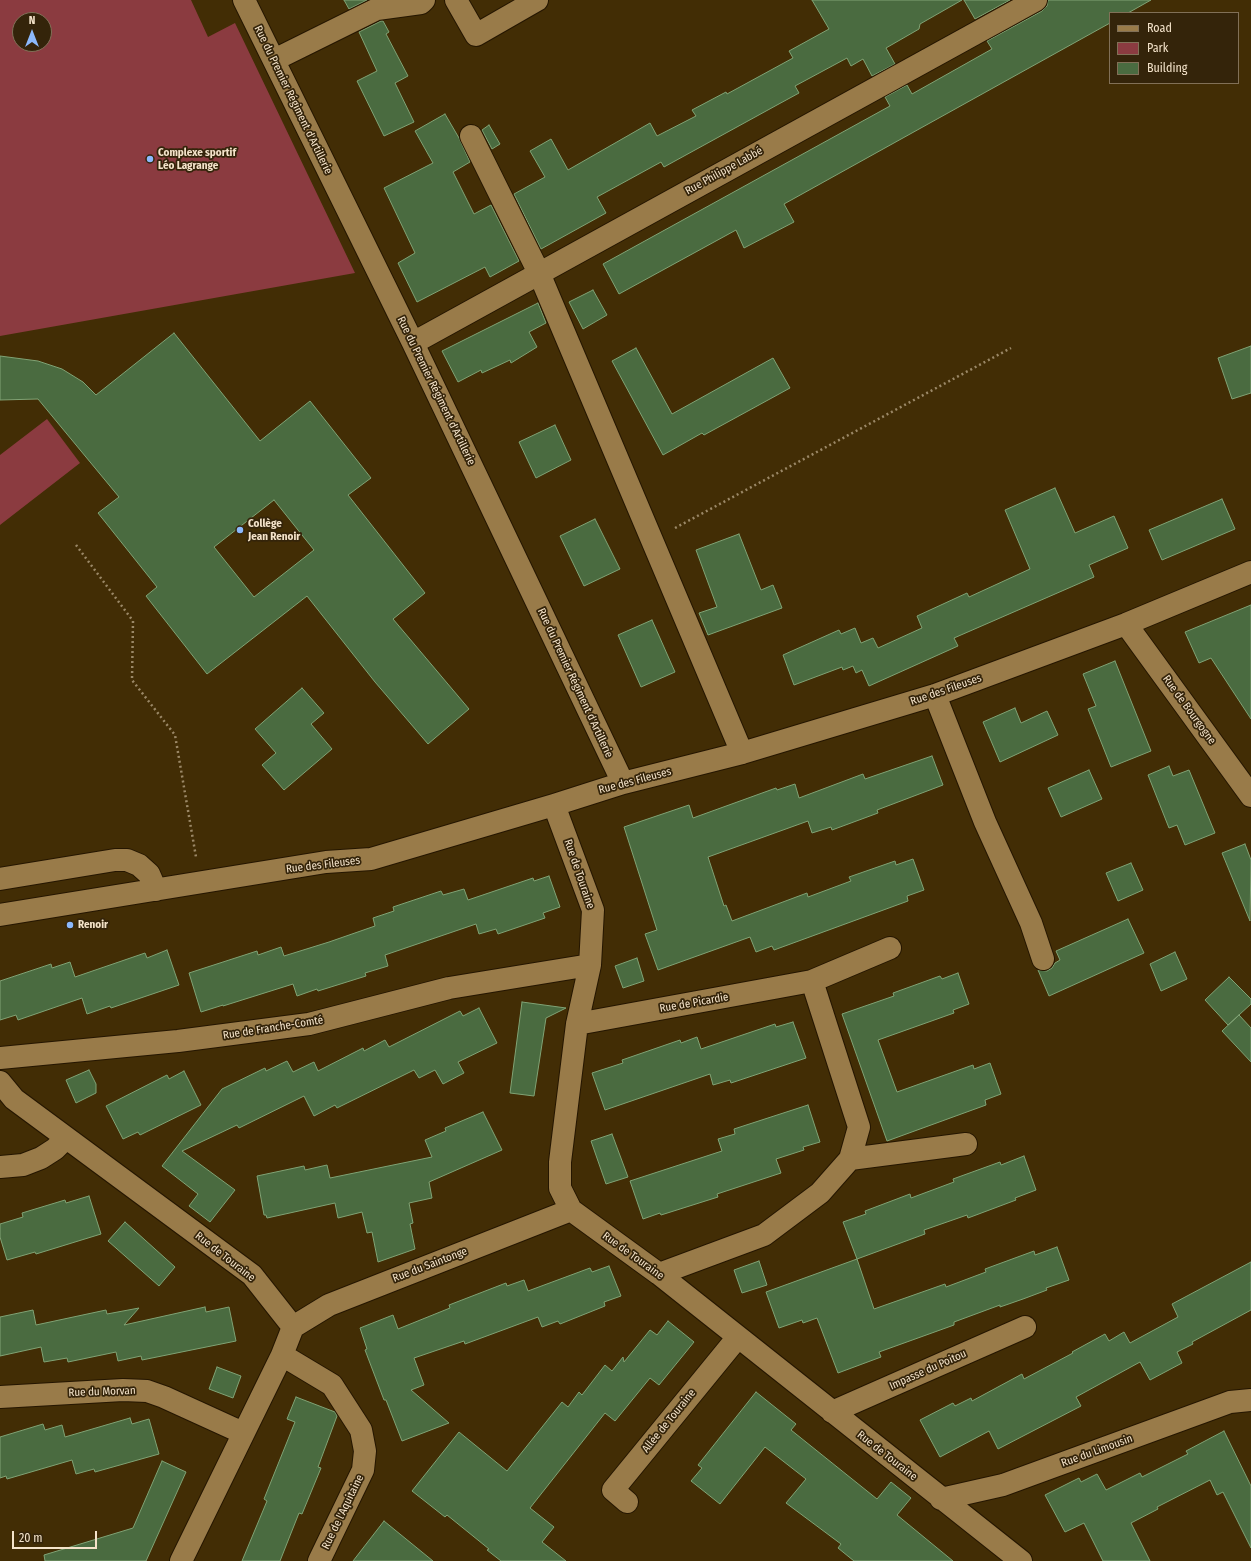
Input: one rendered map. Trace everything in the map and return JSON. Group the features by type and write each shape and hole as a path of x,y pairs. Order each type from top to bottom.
{"street":[{"name":"Rue du Premier Régiment d'Artillerie","path":"244,0 413,343 623,783"},
{"path":"274,60 377,9 421,3 424,0"},
{"path":"456,0 476,35 537,0"},
{"name":"Rue Philippe Labbé","path":"413,343 1036,0"},
{"path":"471,136 539,273 742,753"},
{"name":"Rue des Fileuses","path":"0,915 326,862 371,859 623,783 742,753 935,695 1126,624 1251,572"},
{"name":"Rue de Bourgogne","path":"1126,624 1251,796"},
{"path":"935,695 985,822 1031,923 1043,959"},
{"name":"Rue de Touraine","path":"554,805 593,910 590,965 577,1024 560,1162 560,1188 571,1210 659,1274 1020,1561"},
{"path":"0,879 115,860 127,860 139,864 149,874 156,890"},
{"name":"Rue de Picardie","path":"577,1024 812,981 890,948"},
{"name":"Rue de Franche-Comté","path":"0,1058 178,1041 309,1024 449,988 590,965"},
{"path":"659,1274 764,1235 820,1194 850,1159 859,1126 812,981"},
{"name":"Rue de Touraine","path":"0,1082 14,1100 252,1275 293,1327"},
{"path":"0,1167 23,1164 41,1158 55,1149 66,1138"},
{"path":"850,1159 966,1144"},
{"name":"Rue du Saintonge","path":"293,1327 329,1305 571,1210"},
{"path":"181,1561 282,1355 293,1327"},
{"name":"Impasse du Poitou","path":"832,1412 1024,1327"},
{"name":"Allée de Touraine","path":"628,1502 613,1490 738,1337"},
{"name":"Rue de l'Aquitaine","path":"282,1355 332,1385 361,1430 365,1451 363,1470 319,1561"},
{"name":"Rue du Morvan","path":"0,1397 123,1390 147,1391 164,1397 243,1433"},
{"name":"Rue du Limousin","path":"942,1499 1003,1485 1230,1402 1251,1400"}],"path":[{"path":"652,540 1011,348"},
{"path":"76,544 133,621 132,680 175,735 199,883"}],"green space":[{"name":"Complexe sportif Léo Lagrange","path":"0,0 191,0 208,37 235,23 355,273 0,336"},
{"path":"47,419 80,463 0,525 0,455"}],"building":[{"path":"344,0 367,0 349,9"},
{"path":"812,0 962,0 920,24 919,29 886,48 895,64 872,76 863,59 851,66 847,58 795,86 799,93 664,167 661,162 597,197 606,213 541,249 514,194 545,177 530,151 551,139 568,170 650,123 657,136 696,116 692,110 726,92 727,94 793,58 789,51 829,29"},
{"path":"964,0 1010,0 975,19"},
{"path":"1048,0 1151,0 1130,12 1109,12 1109,24 784,204 794,222 744,248 736,230 619,294 603,264 890,106 885,97 907,85 912,94 992,49 987,41 1042,11 1047,6"},
{"path":"383,21 389,32 386,34 408,76 395,83 414,122 384,136 357,81 377,71 359,32"},
{"path":"445,114 459,138 470,162 453,172 474,214 491,205 519,261 490,277 485,267 417,302 398,263 415,253 384,188 433,163 415,131"},
{"path":"489,125 500,144 492,149 482,130"},
{"path":"593,290 607,315 583,329 569,302"},
{"path":"538,303 546,323 529,332 537,347 511,363 510,360 482,373 481,370 458,382 442,351"},
{"path":"174,333 260,441 310,401 371,478 348,495 425,593 393,619 469,709 428,744 375,682 307,596 207,674 146,596 157,587 98,513 119,497 38,399 0,400 0,356 38,361 62,369 83,382 96,395","holes":["274,500 314,550 254,597 214,547"]},
{"path":"1251,346 1251,393 1232,399 1218,358"},
{"path":"636,348 672,414 773,358 790,388 704,435 702,433 663,455 612,361"},
{"path":"555,425 571,460 536,478 519,442"},
{"path":"1055,488 1075,533 1114,516 1128,548 1089,565 1094,577 954,638 958,646 869,686 862,670 856,673 853,666 843,670 842,667 794,685 783,655 839,630 841,634 855,628 861,643 873,638 878,648 922,628 917,616 967,593 969,597 1030,569 1005,510"},
{"path":"1222,499 1235,529 1162,560 1149,530"},
{"path":"595,519 620,569 584,586 560,536"},
{"path":"739,534 761,590 773,585 782,608 708,635 699,613 717,607 696,550"},
{"path":"1251,605 1251,719 1211,658 1199,663 1185,632"},
{"path":"652,620 675,672 641,687 618,635"},
{"path":"1115,661 1151,751 1111,767 1088,709 1096,706 1083,674"},
{"path":"302,688 324,713 311,724 332,749 284,790 262,765 276,753 255,729"},
{"path":"1015,708 1021,723 1047,711 1058,735 1000,762 983,722"},
{"path":"932,756 943,785 877,810 878,813 832,830 831,827 812,833 808,821 708,857 724,906 726,905 732,921 807,893 808,897 851,881 849,877 895,861 896,865 913,859 924,890 907,896 908,901 774,950 772,946 756,952 750,937 658,970 645,934 657,930 624,827 689,805 693,818 776,788 777,790 795,784 799,798 863,774 865,779"},
{"path":"1169,766 1173,776 1189,770 1215,833 1185,845 1177,825 1169,828 1148,775"},
{"path":"1089,770 1102,799 1061,817 1048,788"},
{"path":"1245,844 1251,860 1250,921 1222,853"},
{"path":"1131,863 1143,890 1118,901 1106,873"},
{"path":"549,876 560,907 543,913 545,918 498,934 496,929 479,934 476,924 385,955 388,966 365,973 366,976 297,996 293,984 201,1012 189,973 257,951 258,955 281,947 284,956 329,942 375,926 373,918 394,911 393,907 441,891 443,895 464,889 468,900 533,878 534,881"},
{"path":"1128,919 1144,953 1049,996 1038,970 1047,971 1060,960 1056,951"},
{"path":"167,950 179,985 111,1008 110,1006 87,1014 82,998 18,1020 16,1015 0,1020 0,981 51,964 52,968 70,962 75,977 145,953 147,958"},
{"path":"1175,952 1187,979 1161,991 1150,964"},
{"path":"637,958 644,981 623,988 615,966"},
{"path":"958,973 969,1004 953,1010 954,1013 878,1040 897,1092 973,1065 974,1069 990,1063 1001,1094 985,1100 986,1105 887,1141 842,1014 894,996 893,993 940,976 942,979"},
{"path":"1229,977 1251,999 1251,1004 1228,1025 1205,1000"},
{"path":"522,1002 566,1008 546,1018 534,1096 510,1093"},
{"path":"479,1008 497,1043 458,1062 464,1073 443,1084 435,1070 419,1078 414,1070 337,1108 335,1105 314,1116 304,1096 239,1128 237,1125 182,1151 235,1190 210,1222 189,1206 198,1194 162,1166 222,1089 265,1068 266,1071 287,1061 293,1072 314,1062 318,1071 363,1048 364,1051 385,1040 389,1047 460,1011 463,1016"},
{"path":"1239,1015 1251,1028 1251,1062 1222,1031"},
{"path":"793,1022 806,1058 731,1083 730,1080 713,1085 710,1074 605,1110 592,1073 623,1063 622,1060 680,1040 681,1043 697,1037 701,1049 775,1024 776,1027"},
{"path":"89,1070 96,1084 96,1093 76,1103 66,1080"},
{"path":"184,1071 201,1105 140,1135 138,1132 123,1139 106,1106 167,1075 169,1079"},
{"path":"808,1105 820,1142 803,1147 804,1150 776,1159 781,1173 717,1194 718,1197 661,1215 660,1213 643,1219 630,1181 722,1151 718,1139 735,1134 734,1129"},
{"path":"483,1112 502,1150 429,1182 432,1198 409,1203 413,1223 410,1224 415,1249 378,1262 372,1232 367,1233 362,1212 338,1218 335,1203 267,1218 266,1215 264,1215 257,1176 304,1166 305,1170 327,1165 330,1178 432,1157 425,1140 446,1131 445,1128"},
{"path":"612,1134 628,1177 606,1184 591,1141"},
{"path":"1024,1156 1036,1190 1015,1198 1016,1200 968,1218 967,1215 924,1230 925,1234 857,1259 843,1222 866,1214 865,1211 910,1194 911,1198 954,1182 953,1179 1000,1162 1001,1165"},
{"path":"89,1196 101,1234 36,1254 35,1252 7,1260 0,1237 0,1224 23,1217 22,1213 65,1200 66,1203"},
{"path":"125,1222 175,1267 159,1286 108,1241"},
{"path":"1057,1247 1069,1280 1046,1288 1047,1290 1000,1307 1000,1305 954,1322 954,1325 879,1352 881,1357 838,1373 817,1318 803,1323 802,1320 779,1328 766,1292 857,1259 874,1309 945,1284 946,1287 986,1272 985,1269 1034,1251 1035,1255"},
{"path":"759,1261 767,1285 742,1293 734,1270"},
{"path":"1251,1262 1251,1310 1192,1342 1193,1344 1177,1352 1182,1363 1150,1380 1140,1362 1076,1397 1081,1406 998,1449 989,1431 940,1457 920,1420 953,1403 955,1406 971,1398 972,1401 1022,1374 1024,1379 1105,1334 1109,1341 1124,1332 1130,1343 1178,1317 1172,1304"},
{"path":"609,1266 621,1296 604,1302 605,1306 560,1324 558,1321 542,1327 538,1317 465,1344 464,1341 414,1358 424,1385 411,1390 449,1423 402,1441 386,1400 384,1400 365,1350 367,1349 360,1328 393,1315 398,1329 450,1308 449,1305 506,1283 507,1286 524,1280 528,1291 590,1268 592,1272"},
{"path":"205,1307 206,1312 229,1307 236,1341 142,1360 141,1356 118,1361 116,1352 68,1362 67,1358 44,1362 41,1347 0,1356 0,1317 33,1310 36,1325 106,1310 107,1314 139,1308 124,1325"},
{"path":"668,1321 694,1342 659,1385 650,1378 615,1421 605,1413 530,1508 554,1527 542,1542 566,1561 501,1561 487,1550 489,1549 447,1515 445,1517 412,1491 459,1432 507,1471 562,1402 568,1407 579,1392 582,1395 605,1365 612,1371 623,1357 624,1362 650,1330 657,1335"},
{"path":"217,1367 241,1376 233,1398 209,1389"},
{"path":"756,1392 796,1424 791,1430 877,1499 891,1482 911,1498 897,1515 953,1561 854,1561 838,1548 841,1544 786,1503 806,1479 765,1447 720,1504 691,1481 702,1468 698,1465"},
{"path":"296,1397 335,1412 337,1416 318,1467 321,1468 302,1514 299,1513 280,1561 242,1561 267,1501 264,1499 295,1422 287,1419"},
{"path":"130,1418 132,1424 149,1419 159,1454 95,1472 94,1469 76,1474 72,1460 7,1479 6,1476 0,1478 0,1437 43,1424 45,1430 62,1425 65,1437"},
{"path":"1224,1431 1251,1486 1251,1548 1223,1492 1217,1495 1210,1480 1157,1507 1158,1509 1131,1523 1150,1561 1103,1561 1084,1523 1065,1532 1045,1495 1079,1478 1081,1482 1097,1474 1106,1490 1140,1473 1142,1477 1188,1454 1186,1451"},
{"path":"162,1461 186,1472 146,1561 45,1561 44,1555 133,1528"},
{"path":"384,1521 433,1561 353,1561"}],"place":[{"name":"Complexe sportif Léo Lagrange","path":"150,159"},
{"name":"Collège Jean Renoir","path":"240,530"},
{"name":"Renoir","path":"70,925"}]}
